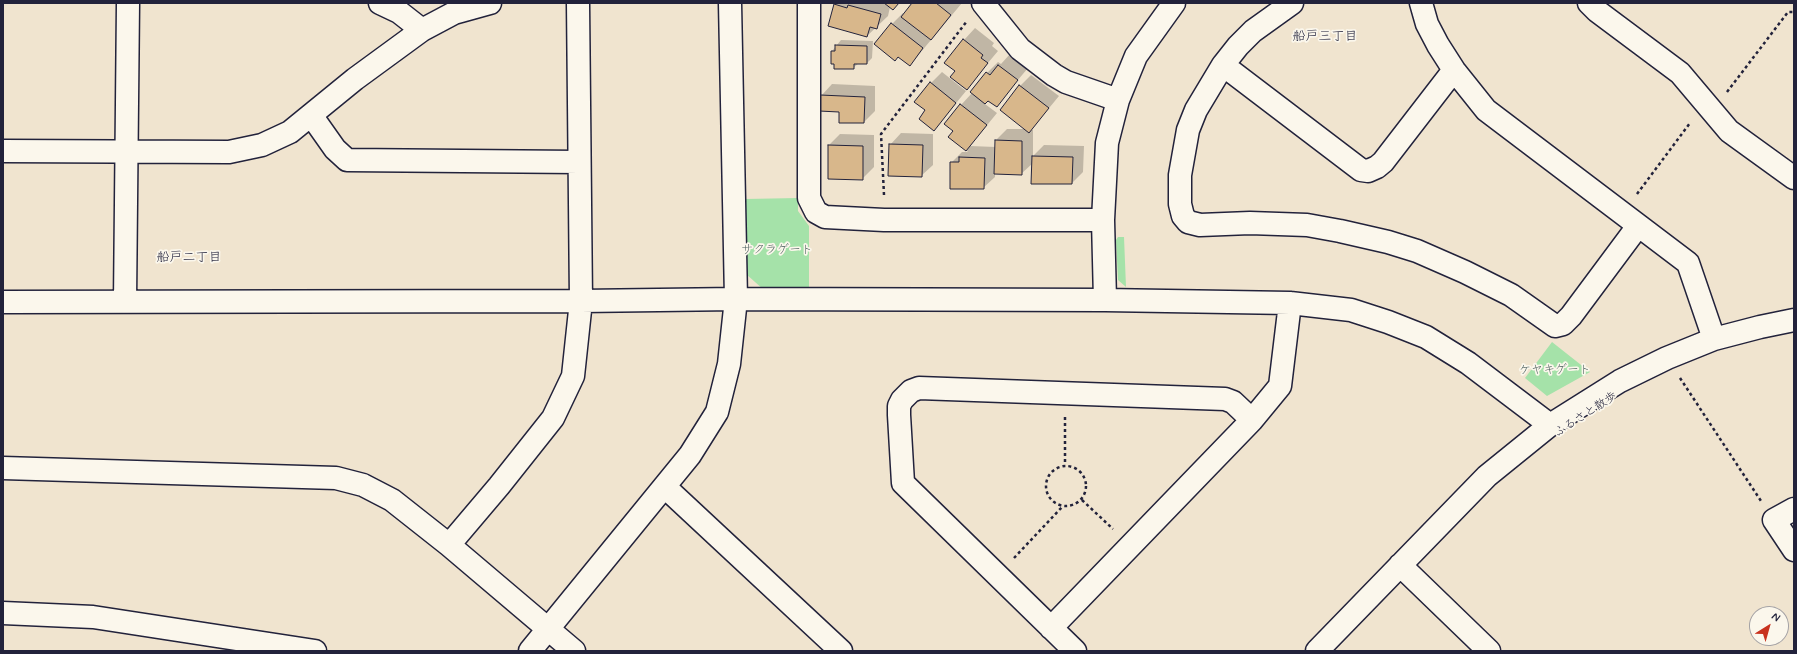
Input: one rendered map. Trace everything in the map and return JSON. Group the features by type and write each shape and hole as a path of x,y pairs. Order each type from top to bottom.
{"street":[{"path":"125,302 128,150 128,3"},
{"path":"380,3 399,12 422,30"},
{"path":"3,151 128,150 229,152 262,145 290,132 355,79 422,30 454,13 490,3"},
{"path":"450,545 553,418 573,376 581,301 578,3"},
{"path":"530,651 665,487 690,454 717,412 729,364 736,299 730,3"},
{"path":"809,3 809,198 816,212 824,217 884,220 1103,220"},
{"path":"1105,300 1103,220 1107,142 1118,100 1136,56 1174,3"},
{"path":"1292,3 1253,31 1222,65 1200,103 1188,130 1180,175 1180,204 1183,216 1188,222 1200,224 1250,223 1307,225 1388,242 1417,251 1465,272 1511,295 1555,326 1563,324 1571,316 1638,226"},
{"path":"1421,3 1427,24 1454,70 1486,110 1688,263 1714,339"},
{"path":"1589,3 1680,74 1729,130 1794,178"},
{"path":"978,9 1020,48 1054,75 1066,82 1118,100"},
{"path":"1222,65 1360,170 1368,171 1377,167 1383,162 1454,70"},
{"path":"311,115 336,149 347,160 579,162"},
{"path":"3,302 581,301 736,299 1105,300 1290,303 1351,310 1388,322 1426,337 1468,363 1550,425"},
{"path":"1051,628 1252,420 1280,386 1290,303"},
{"path":"1317,651 1487,476 1550,425 1620,380 1667,358 1714,339 1794,320"},
{"path":"1075,651 903,483 899,406 902,400 911,391 918,388 1226,399 1233,402 1252,420"},
{"path":"3,468 336,478 363,486 392,500 450,545 574,651"},
{"path":"665,487 841,651"},
{"path":"1794,509 1774,520 1794,550"},
{"path":"1400,565 1489,651"},
{"path":"3,613 93,617 315,651"}],"path":[{"path":"884,220 881,134 978,9"},
{"path":"1676,373 1774,520"},
{"path":"1064,393 1065,465"},
{"path":"1065,465 1072,466 1083,474 1087,487 1082,500 1070,506 1063,506 1052,501 1046,489 1046,482 1053,470 1065,465"},
{"path":"1082,500 1130,546"},
{"path":"997,575 1063,506"}],"green space":[{"name":"サクラゲート","path":"798,198 798,211 809,226 809,291 764,290 746,274 745,199"},
{"path":"1118,237 1124,237 1126,287 1118,280 1116,240"},
{"name":"ケヤキゲート","path":"1552,342 1590,372 1547,396 1525,378"}],"building":[{"path":"884,3 899,3 893,10"},
{"path":"912,3 936,3 951,15 931,40 901,17"},
{"path":"834,4 847,8 848,5 881,14 877,29 870,27 867,37 828,26"},
{"path":"891,23 923,48 910,66 898,57 895,61 874,44"},
{"path":"963,39 983,55 981,58 988,63 967,90 950,77 955,71 944,63"},
{"path":"835,45 867,46 867,64 854,64 854,69 834,69 834,64 831,64 831,51 835,51"},
{"path":"998,65 1018,80 997,107 988,101 985,104 970,92 986,72 990,75"},
{"path":"930,82 956,103 934,131 919,119 925,110 914,102"},
{"path":"1019,85 1049,108 1029,133 1000,110"},
{"path":"820,95 865,97 864,123 839,123 839,112 819,111"},
{"path":"960,104 987,125 966,151 948,137 953,131 944,124"},
{"path":"995,140 1022,141 1022,175 994,174"},
{"path":"889,144 923,145 922,177 888,176"},
{"path":"828,145 863,146 863,180 828,179"},
{"path":"1032,156 1073,157 1072,184 1031,184"},
{"path":"959,157 985,158 984,189 950,189 950,162 959,162"}],"district":[{"name":"船戸三丁目","path":"1325,37"},
{"name":"船戸二丁目","path":"189,258"}]}
